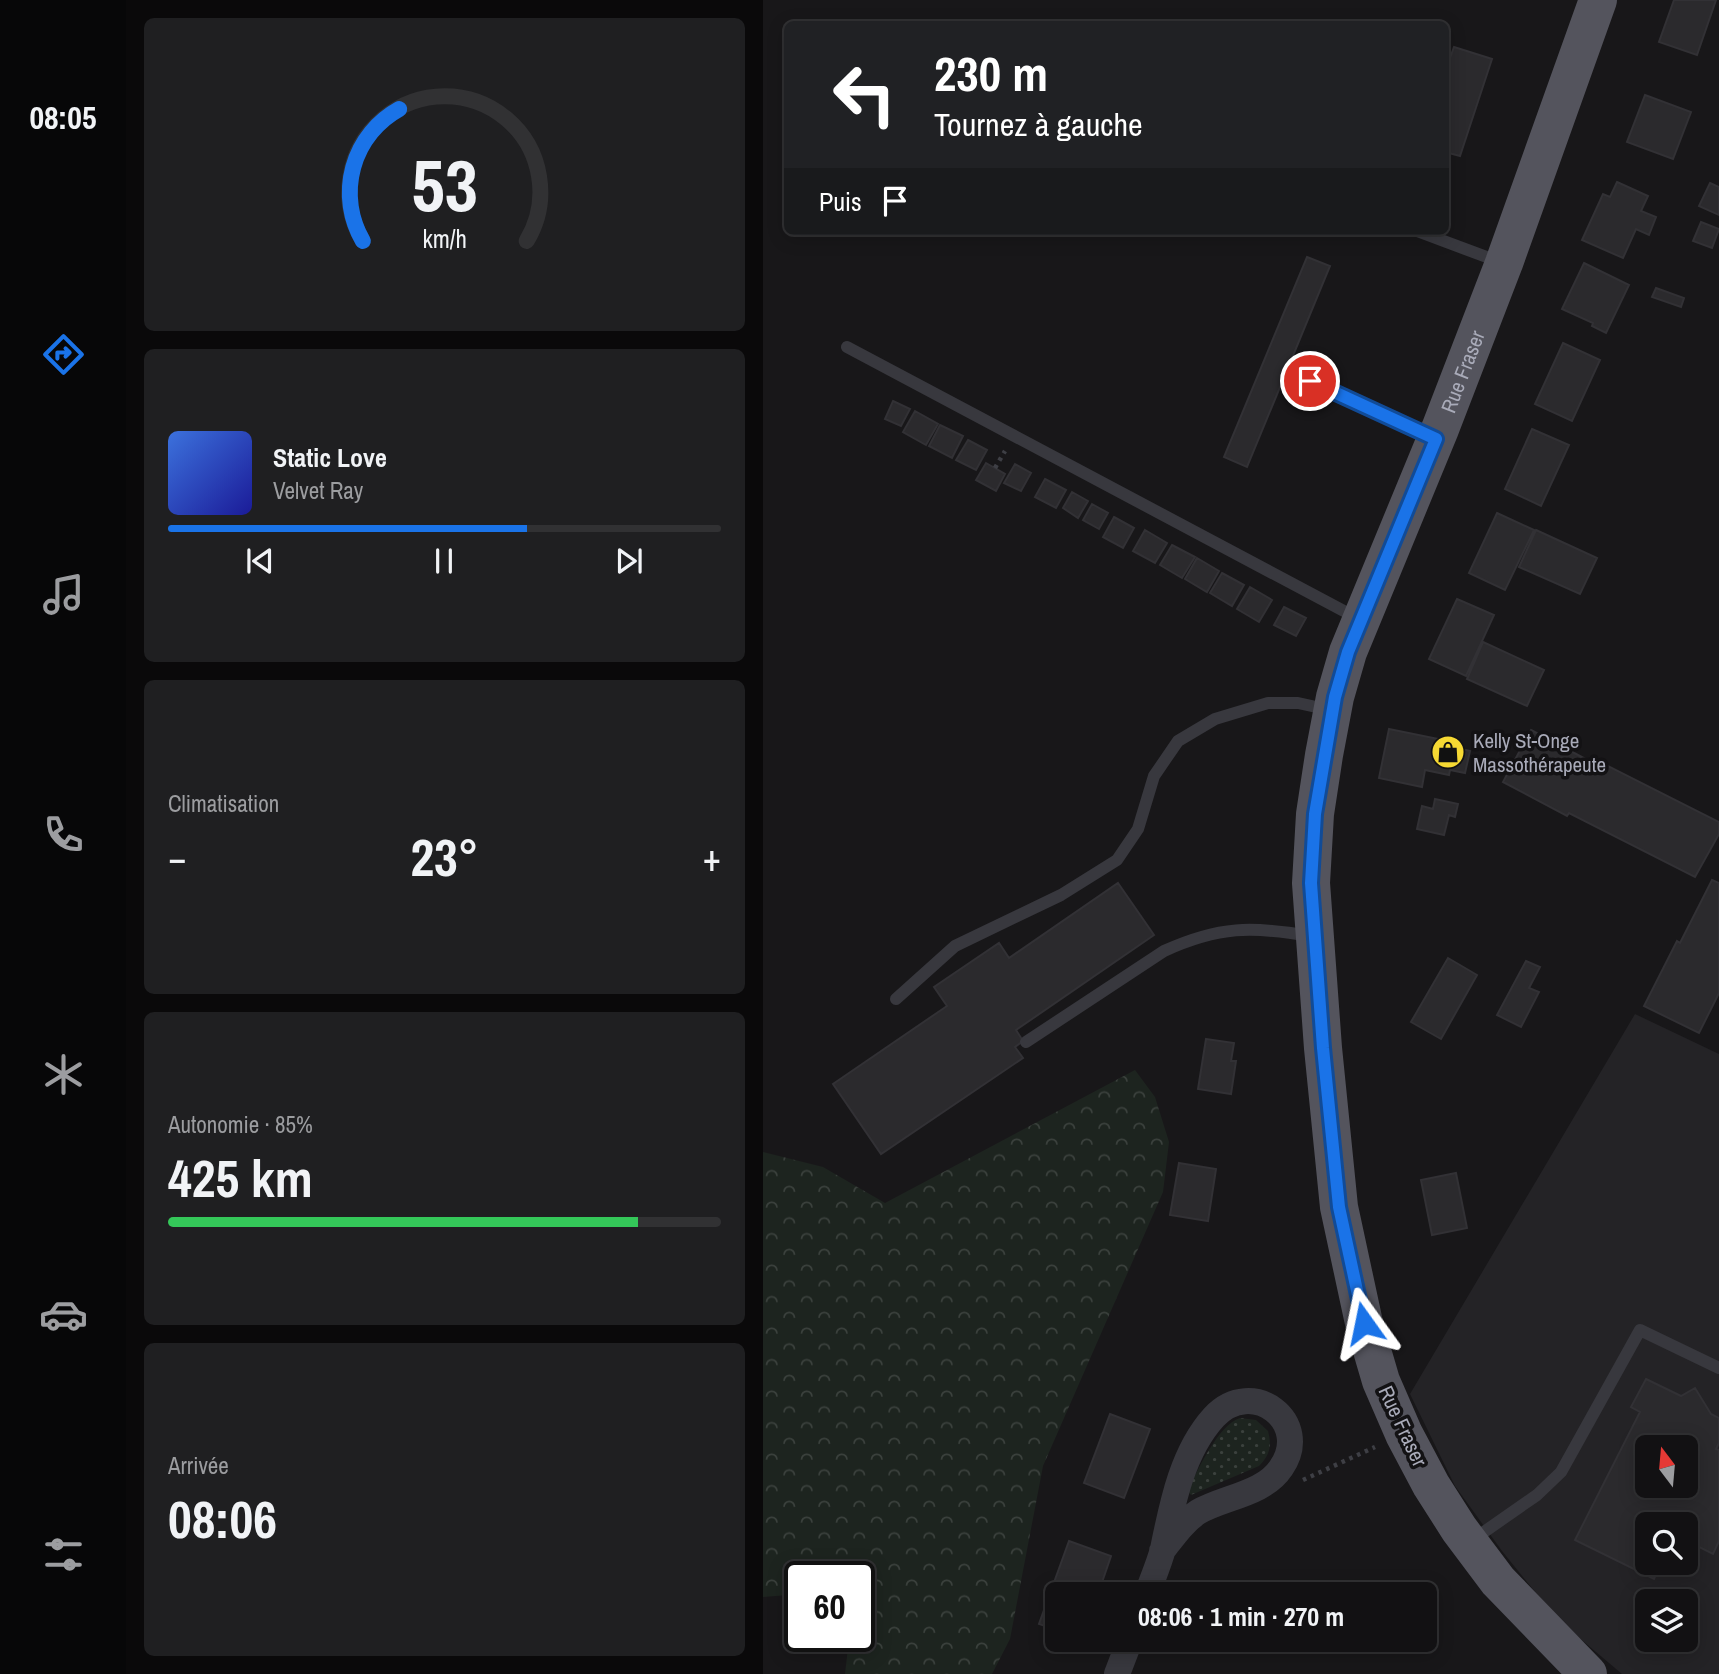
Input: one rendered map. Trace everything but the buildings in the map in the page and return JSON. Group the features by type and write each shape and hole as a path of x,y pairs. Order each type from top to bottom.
{"main road":[{"name":"Rue Fraser","path":"1588,1674 1499,1581 1469,1543 1431,1485 1404,1434 1381,1381 1364,1323 1339,1207 1311,883 1315,814 1333,711 1348,652 1436,439 1504,263 1598,0"}],"street":[{"path":"1151,1582 1162,1551 1167,1521 1193,1447 1215,1416 1229,1405 1243,1401 1258,1401 1282,1415 1288,1431 1289,1450 1283,1467 1271,1480 1196,1513 1179,1528 1162,1551"},
{"path":"1117,1674 1125,1652"}],"lane":[{"path":"1428,235 1504,263"},
{"path":"847,347 1360,620"},
{"path":"1310,381 1436,439"},
{"path":"896,999 954,946 1061,894 1117,860 1138,829 1154,776 1178,741 1215,719 1268,703 1298,703 1333,711"},
{"path":"1026,1042 1164,951 1188,940 1255,928 1314,936"},
{"path":"1469,1543 1537,1494 1561,1472 1640,1330 1719,1368"}],"path":[{"path":"1271,1480 1298,1482 1404,1434"}],"shaded area":[{"path":"1635,1014 1719,1054 1719,1674 1622,1674 1557,1619 1502,1551 1455,1486 1410,1394"}],"green space":[{"path":"1135,1070 1155,1097 1169,1142 1163,1192 1043,1466 1010,1639 992,1674 845,1674 848,1652 875,1652 875,1561 784,1561 784,1595 763,1597 763,1152 823,1167 885,1203"},
{"path":"1240,1418 1256,1420 1268,1431 1270,1446 1266,1458 1259,1466 1191,1495 1187,1490 1217,1438 1232,1422"}],"place":[{"name":"Kelly St-Onge Massothérapeute","path":"1448,752"}],"route":[{"path":"1310,381 1436,439 1348,652 1335,697 1315,814 1311,883 1323,1048 1339,1207 1364,1323"}]}
